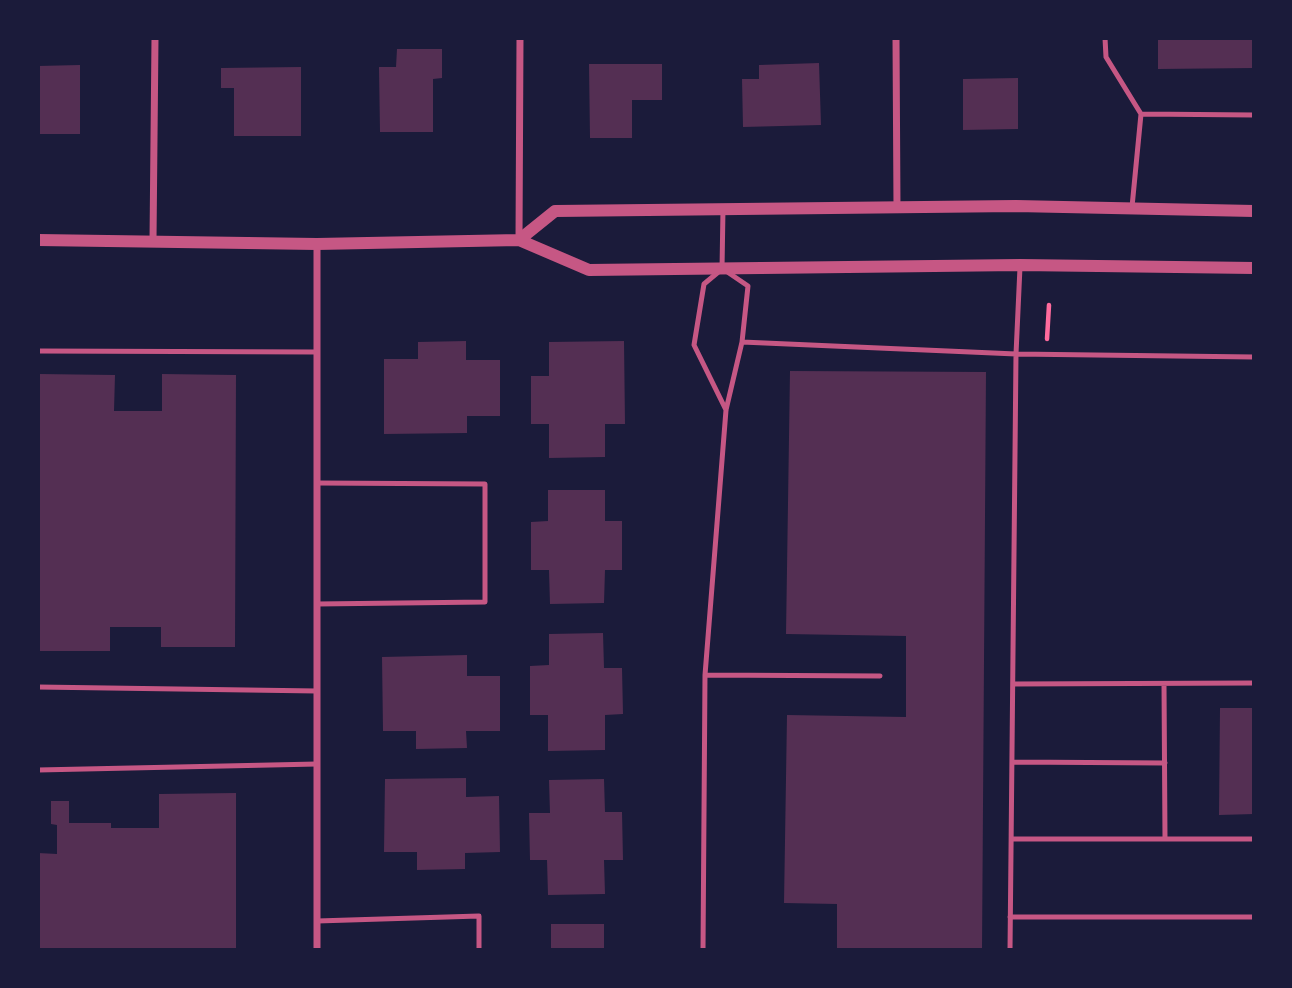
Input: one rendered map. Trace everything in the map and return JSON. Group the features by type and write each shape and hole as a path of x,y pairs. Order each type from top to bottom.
{"street":[{"path":"153,240 155,38"},
{"path":"519,240 520,38"},
{"path":"897,38 897,208"},
{"path":"519,240 555,211 1132,207 1254,211"},
{"path":"38,240 317,244 519,240 589,270 1020,265 1254,268"},
{"path":"317,244 317,950"}],"lane":[{"path":"1105,38 1106,57 1141,114 1132,207"},
{"path":"1141,114 1254,115"},
{"path":"723,209 722,269 704,284 694,345 726,410"},
{"path":"1010,950 1016,354 1020,265"},
{"path":"703,950 705,675 726,410 742,342 748,286 722,269"},
{"path":"742,342 1016,354 1254,357"},
{"path":"38,351 317,352"},
{"path":"317,483 485,484 485,602 317,604"},
{"path":"705,675 880,676"},
{"path":"1013,684 1254,684"},
{"path":"1164,684 1165,839"},
{"path":"38,687 317,691"},
{"path":"1012,762 1165,763"},
{"path":"38,770 317,764"},
{"path":"1012,839 1254,839"},
{"path":"317,921 479,916 479,950"},
{"path":"1010,917 1254,917"}],"path":[{"path":"1047,343 1049,305"}],"building":[{"path":"1158,38 1254,38 1254,68 1158,69"},
{"path":"397,49 442,49 442,78 433,79 433,132 380,132 379,67 396,67"},
{"path":"819,63 821,125 743,127 742,79 759,79 759,65"},
{"path":"589,64 662,64 662,100 632,100 632,138 590,138"},
{"path":"80,65 80,134 38,134 38,66"},
{"path":"301,67 301,136 234,136 234,88 221,88 221,68"},
{"path":"1018,78 1018,129 963,130 963,79"},
{"path":"466,341 466,360 500,360 500,416 467,416 467,433 384,434 384,359 418,359 418,342"},
{"path":"624,341 625,424 605,424 605,457 549,458 549,424 531,424 531,376 549,376 549,342"},
{"path":"790,371 986,372 982,950 837,950 837,904 784,903 787,715 906,717 906,636 786,634"},
{"path":"39,374 115,375 114,411 162,411 162,374 236,375 235,647 161,647 161,627 110,627 110,651 38,651"},
{"path":"548,490 605,490 605,521 622,521 622,570 605,570 604,603 550,604 549,570 531,570 531,522 548,521"},
{"path":"603,633 604,668 622,668 623,714 605,715 605,750 548,751 548,715 530,715 530,666 549,665 549,634"},
{"path":"467,655 467,676 500,676 500,731 466,731 467,748 416,749 416,731 383,731 382,657"},
{"path":"1220,708 1254,708 1254,814 1219,815"},
{"path":"466,778 466,797 499,796 500,852 465,853 465,869 417,870 417,852 384,852 385,779"},
{"path":"604,779 605,812 622,812 623,860 604,860 605,894 548,895 547,860 530,860 529,813 550,813 549,780"},
{"path":"236,793 236,950 38,950 38,853 57,854 57,825 51,824 51,801 69,801 69,823 111,823 111,828 159,828 159,794"},
{"path":"551,924 604,924 604,950 551,950"}]}
